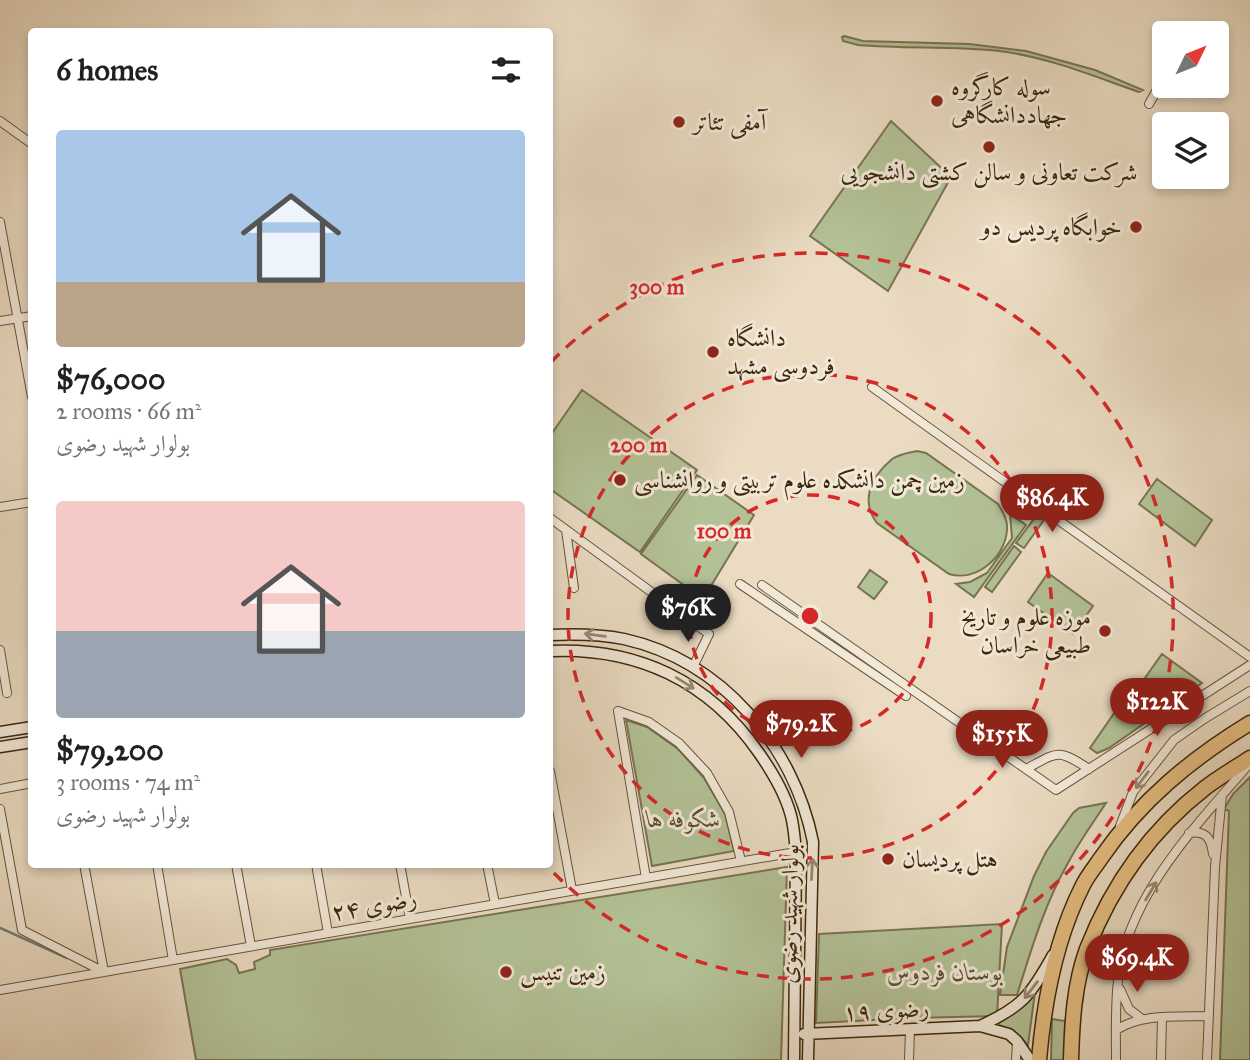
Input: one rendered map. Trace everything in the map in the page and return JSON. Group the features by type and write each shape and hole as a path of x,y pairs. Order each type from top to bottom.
{"highway":[{"path":"1039,1060 1050,981 1083,885 1118,833 1143,805 1184,768 1250,723"},
{"path":"1071,1060 1074,1004 1087,951 1111,898 1138,854 1173,816 1206,787 1250,761"}],"street":[{"path":"1149,104 1152,98"},
{"path":"2,124 28,141"},
{"path":"0,222 28,376"},
{"path":"0,321 28,317"},
{"path":"872,387 1250,657"},
{"path":"0,507 28,503"},
{"path":"553,520 709,634 693,667"},
{"path":"566,530 575,588"},
{"path":"740,584 906,696"},
{"path":"762,585 1056,790 1250,666"},
{"name":"بولوار شهید رضوی","path":"553,635 587,634 625,639 660,651 693,667 730,695 762,728 782,757 798,789 813,842 808,1060"},
{"path":"0,650 7,693"},
{"name":"بولوار شهید رضوی","path":"553,651 586,650 621,655 654,666 685,681 719,707 749,739 768,766 792,819 796,852 794,1060"},
{"path":"1118,833 1133,792 1174,740 1250,691"},
{"path":"646,878 618,711 649,722 679,744 707,773 730,812 741,861"},
{"path":"0,732 28,728"},
{"path":"0,747 28,743"},
{"path":"1026,769 1057,753 1068,755 1089,769"},
{"path":"1116,1060 1118,978 1130,933 1145,900 1189,833 1250,761"},
{"path":"0,789 28,784"},
{"path":"553,787 572,890"},
{"path":"1207,1060 1215,867 1222,795"},
{"path":"0,809 22,930 104,972"},
{"path":"1189,833 1205,834 1211,840 1215,867"},
{"name":"رضوی ۲۴","path":"0,990 796,852"},
{"path":"85,868 104,972"},
{"path":"158,868 173,960"},
{"path":"237,868 251,946"},
{"path":"317,868 328,933"},
{"path":"401,868 410,919"},
{"path":"488,868 495,904"},
{"path":"980,1026 1019,1005 1035,987 1064,934"},
{"path":"1118,978 1121,994 1129,1009 1142,1019"},
{"path":"1116,1030 1126,1023 1142,1019 1208,1016"},
{"path":"1161,1060 1162,1018"},
{"path":"980,1026 1009,1034 1030,1060"},
{"name":"رضوی ۱۹","path":"794,1035 980,1026"},
{"path":"909,1060 910,1030"},
{"path":"1016,1060 1017,1041"}],"green space":[{"path":"844,36 863,41 969,44 1026,51 1095,70 1143,90 1139,92 1070,68 1017,54 981,49 858,45 843,41"},
{"path":"891,121 951,177 888,291 810,236"},
{"name":"زمین چمن دانشکده علوم تربیتی و روانشناسی","path":"582,390 697,470 640,552 553,491 553,432"},
{"path":"917,451 926,453 998,504 1003,513 1007,526 1001,550 979,571 959,576 949,574 877,523 872,515 869,506 870,490 878,474 894,458"},
{"path":"697,475 754,515 703,599 641,554"},
{"path":"1157,479 1212,520 1195,546 1139,504"},
{"path":"1010,514 1026,525 974,597 956,584 970,582 987,573 1012,538"},
{"path":"1037,515 1044,520 1024,548 1016,543"},
{"path":"1014,546 1021,552 992,592 985,587"},
{"path":"870,570 887,582 874,599 858,587"},
{"path":"1048,573 1093,606 1073,634 1028,602"},
{"path":"1162,654 1202,683 1109,748 1097,753 1090,748 1126,696 1135,692"},
{"name":"شکوفه ها","path":"626,720 647,727 678,749 704,778 725,814 734,851 652,866"},
{"path":"1250,777 1250,1060 1220,1060 1229,811 1224,809 1233,794"},
{"path":"1106,803 1052,894 1017,995 1000,995 1007,947 1046,852 1079,808"},
{"path":"787,867 781,1060 196,1060 180,969 227,959 236,965 239,973 255,969 254,962 270,955 270,950"},
{"name":"بوستان فردوس","path":"1002,924 997,1016 816,1023 819,934"},
{"path":"1035,992 1028,1045 1014,1031 994,1023"},
{"path":"1052,1019 1065,1021 1064,1060 1051,1060"}],"waterway":[{"path":"0,928 67,958"}],"place":[{"name":"سوله کارگروه جهاددانشگاهی","path":"937,101"},
{"name":"آمفی تئاتر","path":"679,122"},
{"name":"شرکت تعاونی و سالن کشتی دانشجویی","path":"989,147"},
{"name":"خوابگاه پردیس دو","path":"1136,227"},
{"name":"دانشگاه فردوسی مشهد","path":"713,352"},
{"name":"زمین چمن دانشکده علوم تربیتی و روانشناسی","path":"620,480"},
{"name":"موزه علوم و تاریخ طبیعی خراسان","path":"1105,631"},
{"name":"هتل پردیسان","path":"888,859"},
{"name":"زمین تنیس","path":"506,972"}]}
